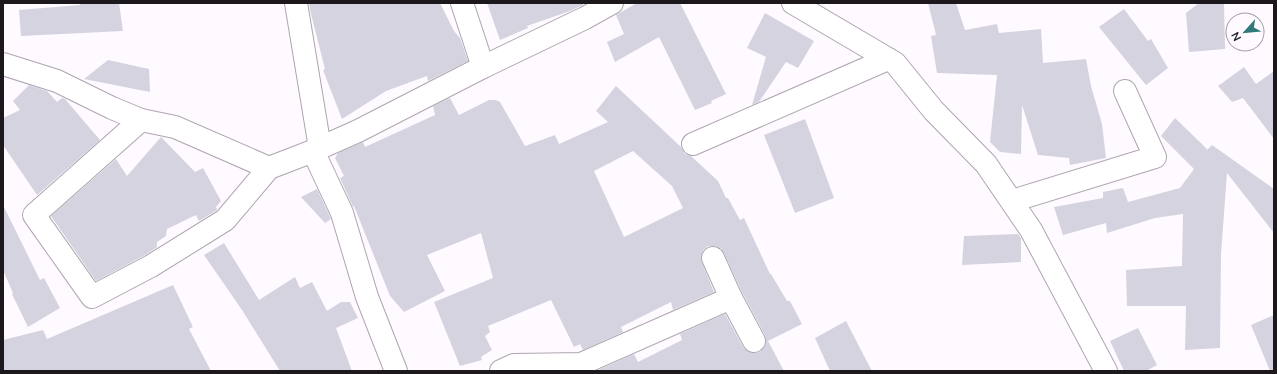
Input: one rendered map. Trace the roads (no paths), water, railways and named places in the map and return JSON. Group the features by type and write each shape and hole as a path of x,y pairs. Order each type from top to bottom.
{"street":[{"path":"296,3 316,150 342,213 367,297 396,371"},
{"path":"462,3 483,67"},
{"path":"141,120 34,214 92,297 151,266 225,220 269,168 316,150 358,131 483,67 584,11 612,3"},
{"path":"793,3 894,63 934,111 986,164 1031,230 1106,371"},
{"path":"693,144 888,60"},
{"path":"3,64 57,81 112,108 141,120 175,127 269,168"},
{"path":"1012,201 1155,157 1125,91"},
{"path":"713,258 731,298 754,341"},
{"path":"502,371 514,365 581,364 731,298"}]}
